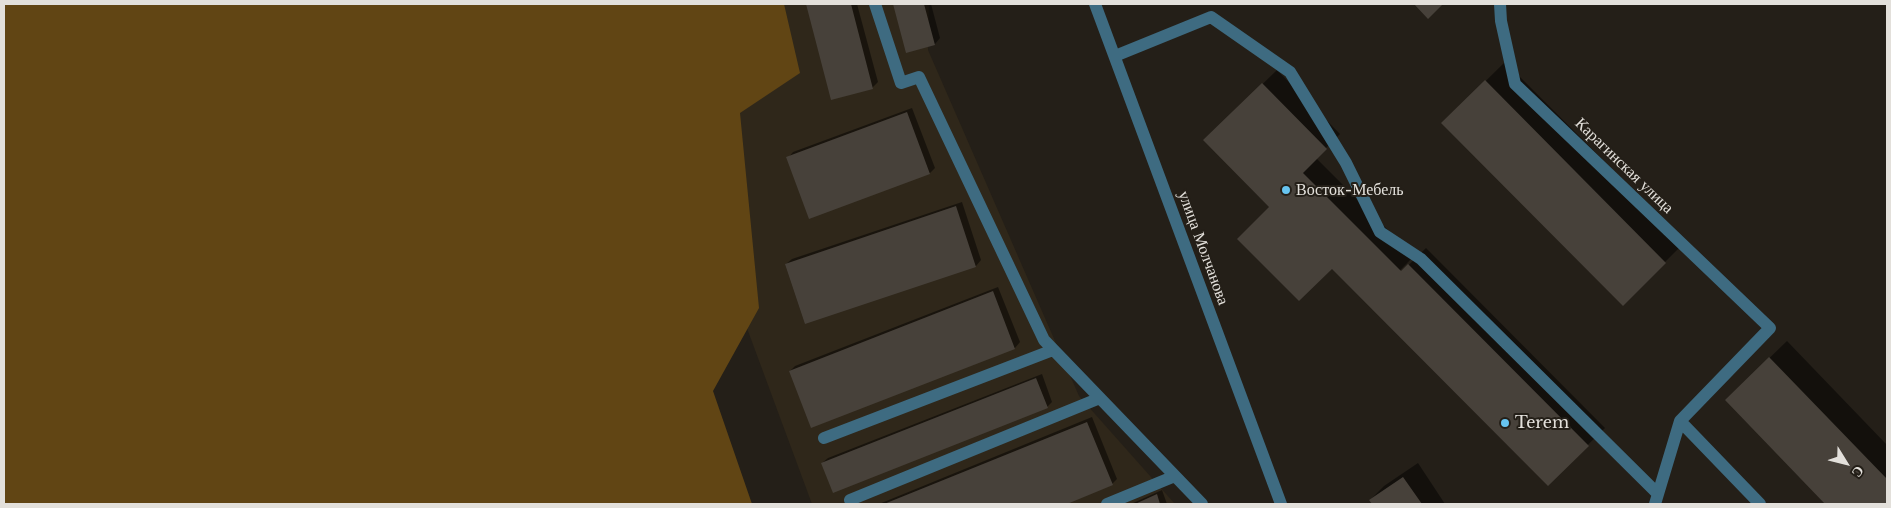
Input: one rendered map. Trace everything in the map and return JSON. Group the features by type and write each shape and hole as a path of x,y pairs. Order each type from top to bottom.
{"street":[{"path":"875,4 901,83 919,77 1044,340 1202,504"},
{"name":"улица Молчанова","path":"1096,4 1281,504"},
{"name":"Карагинская улица","path":"1500,4 1501,21 1515,84 1770,328 1680,421"},
{"path":"1115,56 1211,17 1290,72 1346,163 1380,232 1421,259 1656,499 1680,421 1760,504"},
{"path":"824,438 1053,350"},
{"path":"850,500 1100,398"},
{"path":"1107,504 1175,476"}],"shaded area":[{"path":"4,4 784,4 800,73 740,113 759,308 713,391 752,504 4,504"},
{"path":"721,4 929,4 928,50 1079,396 1175,504 812,504 714,239"}],"building":[{"path":"806,4 851,4 873,89 831,100"},
{"path":"893,4 924,4 935,45 906,53"},
{"path":"1414,4 1443,4 1428,19"},
{"path":"1485,80 1666,263 1623,306 1441,123"},
{"path":"1262,83 1327,149 1303,173 1401,271 1408,264 1589,446 1548,486 1332,269 1299,301 1237,239 1269,207 1203,140"},
{"path":"907,112 930,174 809,219 786,157"},
{"path":"956,206 976,267 805,324 785,264"},
{"path":"993,291 1015,349 811,428 789,371"},
{"path":"1769,357 1887,479 1887,504 1825,504 1725,400"},
{"path":"1036,378 1048,408 833,493 821,463"},
{"path":"1087,422 1113,485 1067,504 884,504"},
{"path":"1403,477 1422,504 1372,504 1369,500"},
{"path":"1157,494 1160,504 1135,504"}],"place":[{"name":"Восток-Мебель","path":"1286,190"},
{"name":"Terem","path":"1505,423"}]}
